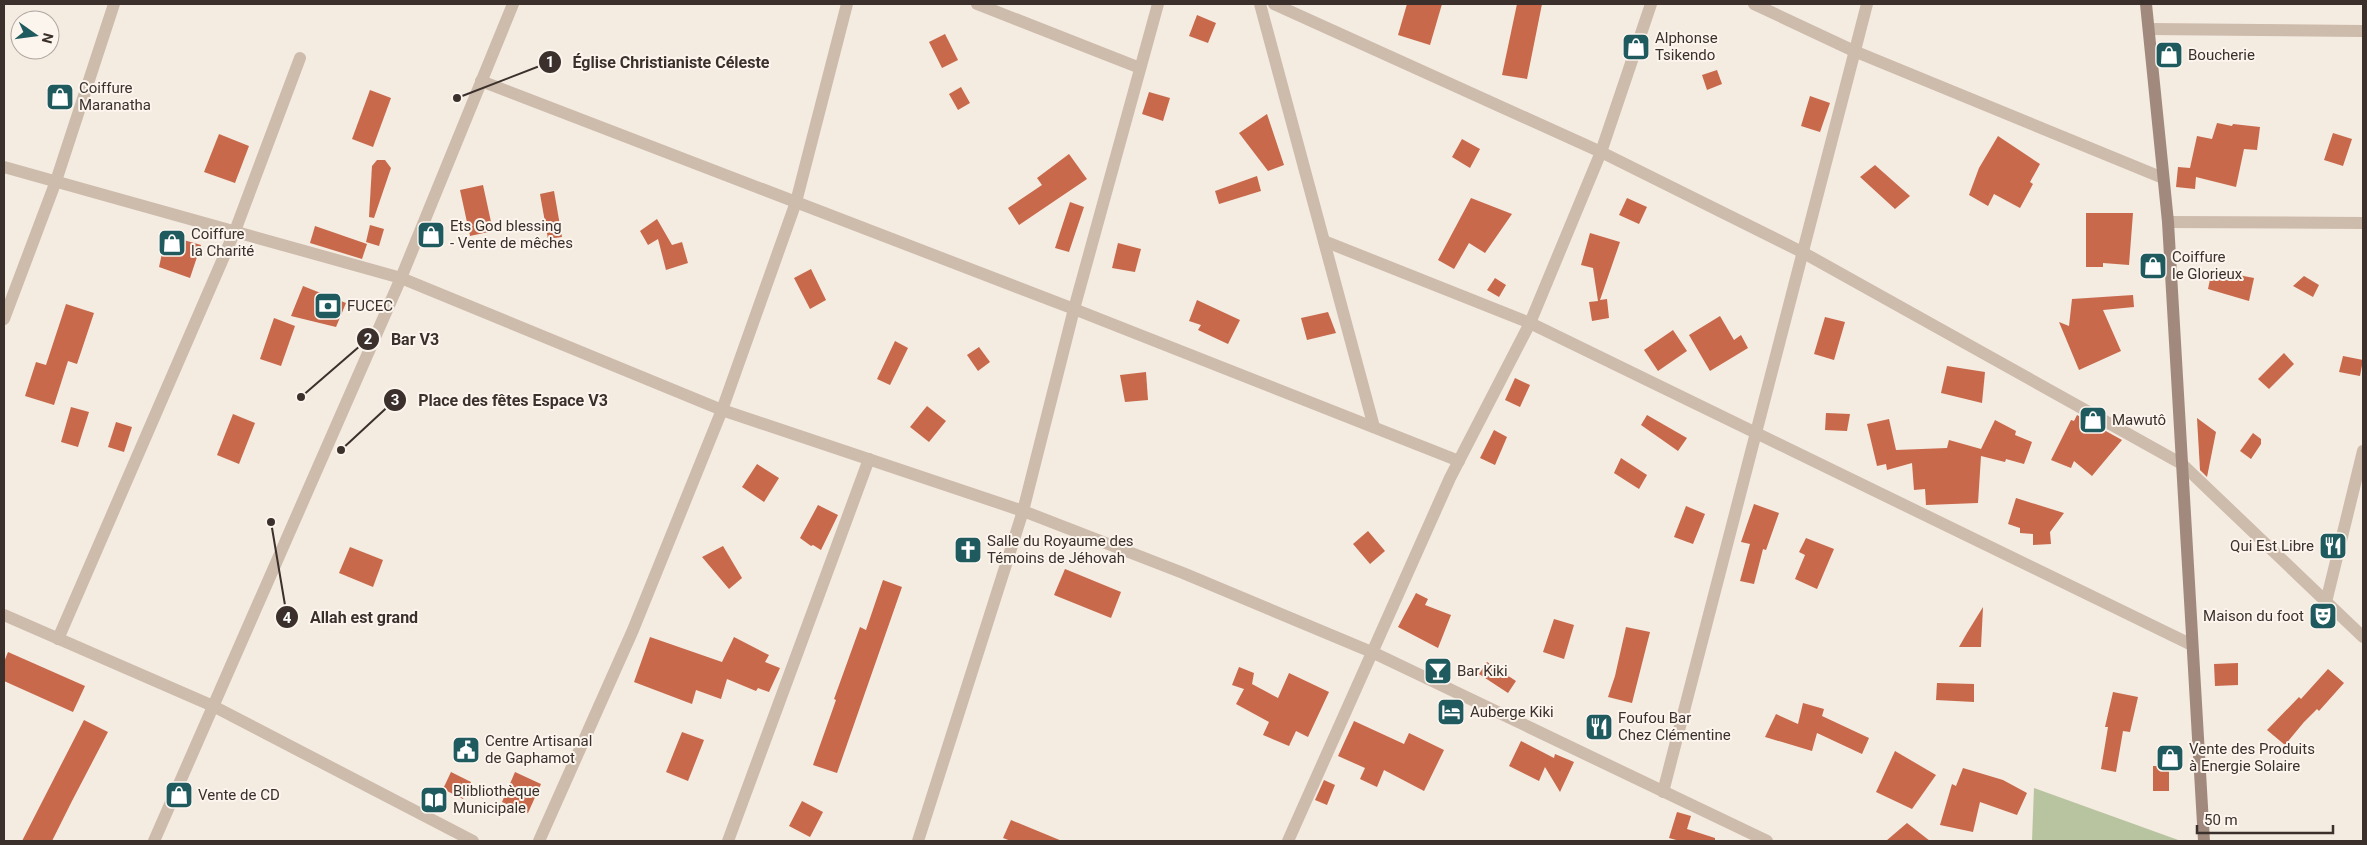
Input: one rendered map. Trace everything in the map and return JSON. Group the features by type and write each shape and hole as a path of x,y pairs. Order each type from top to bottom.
{"main road":[{"path":"2146,4 2168,222 2204,841"}],"street":[{"path":"4,319 56,181 114,4"},
{"path":"154,841 401,278 513,4"},
{"path":"539,841 633,630 722,410 796,202 847,4"},
{"path":"977,4 1140,68"},
{"path":"918,841 1023,511 1074,309 1158,4"},
{"path":"1260,4 1374,427"},
{"path":"1274,4 1601,152 1802,252 2182,464 2363,638"},
{"path":"1288,841 1459,461 1530,323 1601,152 1651,4"},
{"path":"1754,4 1854,50 2163,178"},
{"path":"1663,792 1867,4"},
{"path":"2149,29 2363,31"},
{"path":"58,639 234,232 300,58"},
{"path":"481,81 1074,309 1459,461"},
{"path":"4,167 401,278 722,410 1023,511 1183,573 1374,653 1767,841"},
{"path":"2168,222 2363,223"},
{"path":"1324,241 1530,323 2192,645"},
{"path":"2326,602 2363,451"},
{"path":"728,841 868,459"},
{"path":"4,615 214,706 473,841"}],"green space":[{"path":"2034,788 2181,841 2032,841"}],"building":[{"path":"1407,4 1442,4 1430,45 1398,35"},
{"path":"1517,4 1542,4 1527,79 1502,75"},
{"path":"1197,15 1216,23 1208,43 1189,36"},
{"path":"945,34 958,60 942,68 929,42"},
{"path":"1717,70 1722,84 1707,90 1702,75"},
{"path":"961,87 970,103 958,110 949,94"},
{"path":"370,90 391,98 373,147 352,139"},
{"path":"1149,92 1170,98 1163,121 1142,114"},
{"path":"1810,96 1830,103 1820,132 1801,126"},
{"path":"1267,114 1284,165 1268,171 1239,133"},
{"path":"2217,123 2232,126 2233,124 2260,127 2257,150 2244,149 2236,187 2196,177 2195,189 2176,187 2178,167 2190,168 2197,136 2212,139"},
{"path":"2333,133 2352,139 2343,166 2324,160"},
{"path":"219,134 249,146 235,183 204,172"},
{"path":"1998,136 2040,164 2030,182 2033,184 2020,208 1994,194 1988,206 1969,195 1979,168"},
{"path":"1462,139 1480,149 1470,168 1452,157"},
{"path":"1069,154 1087,179 1019,225 1008,208 1042,185 1037,178"},
{"path":"377,160 385,160 391,168 374,218 369,217 372,166"},
{"path":"1875,165 1910,196 1895,209 1860,177"},
{"path":"1257,176 1261,191 1219,204 1215,191"},
{"path":"483,185 493,231 470,236 460,190"},
{"path":"554,191 562,237 548,239 540,194"},
{"path":"1471,198 1512,214 1485,253 1469,243 1454,269 1438,260"},
{"path":"1627,198 1647,207 1639,224 1619,215"},
{"path":"1070,202 1084,207 1069,252 1055,248"},
{"path":"2086,213 2133,213 2129,265 2103,263 2103,267 2086,267"},
{"path":"657,219 672,245 682,242 688,263 666,270 658,239 648,245 640,231"},
{"path":"370,225 384,229 379,246 366,242"},
{"path":"315,226 367,244 362,259 310,243"},
{"path":"1590,233 1620,242 1600,300 1607,299 1609,318 1592,321 1589,302 1598,301 1593,268 1581,265"},
{"path":"166,235 201,245 190,278 159,267"},
{"path":"1118,243 1141,249 1135,272 1112,268"},
{"path":"811,269 826,300 810,309 794,278"},
{"path":"2212,270 2254,278 2249,301 2208,289"},
{"path":"2304,276 2319,285 2313,297 2293,286"},
{"path":"1495,278 1506,285 1499,297 1487,290"},
{"path":"303,286 346,303 336,327 291,316"},
{"path":"2133,295 2134,307 2103,310 2121,351 2079,370 2059,322 2069,326 2072,299"},
{"path":"1197,300 1240,320 1228,344 1198,330 1201,325 1189,321"},
{"path":"66,304 94,313 77,364 68,361 54,405 25,396 36,362 46,365"},
{"path":"1328,312 1336,333 1307,340 1301,318"},
{"path":"1720,316 1734,340 1741,335 1748,348 1710,371 1689,335"},
{"path":"1825,317 1845,322 1834,360 1814,354"},
{"path":"274,318 295,326 281,366 260,359"},
{"path":"1673,330 1687,351 1658,371 1644,350"},
{"path":"895,341 908,348 890,385 877,379"},
{"path":"979,347 990,362 978,371 967,355"},
{"path":"2284,353 2294,364 2269,389 2258,379"},
{"path":"2343,356 2363,360 2360,376 2339,372"},
{"path":"1947,366 1985,372 1982,403 1941,393"},
{"path":"1146,372 1148,400 1125,402 1120,375"},
{"path":"1515,378 1530,385 1520,407 1505,400"},
{"path":"927,406 946,421 929,442 910,427"},
{"path":"71,407 89,412 78,447 61,442"},
{"path":"1826,413 1850,414 1847,431 1825,430"},
{"path":"233,414 255,423 239,464 217,455"},
{"path":"1647,415 1687,438 1678,451 1641,425"},
{"path":"2077,415 2122,440 2092,476 2074,461 2071,468 2051,460 2071,420 2074,421"},
{"path":"2197,418 2216,432 2207,477 2200,470"},
{"path":"1889,419 1896,450 1947,448 1949,440 1981,449 1995,420 2016,431 2015,435 2032,442 2024,464 2006,459 2005,462 1981,456 1978,503 1926,505 1925,489 1914,490 1912,463 1887,470 1886,464 1877,466 1867,424"},
{"path":"116,422 132,427 124,452 108,447"},
{"path":"1494,430 1507,437 1495,465 1480,458"},
{"path":"2253,433 2261,439 2261,444 2251,459 2240,451"},
{"path":"1621,458 1647,475 1639,489 1614,473"},
{"path":"757,464 779,478 764,502 742,487"},
{"path":"2016,498 2064,513 2050,532 2051,544 2033,545 2033,534 2020,533 2020,528 2008,524"},
{"path":"1754,504 1779,513 1766,550 1763,549 1754,584 1740,581 1750,544 1741,542"},
{"path":"818,505 838,515 821,550 800,538"},
{"path":"1686,506 1705,514 1693,544 1674,537"},
{"path":"1368,531 1385,551 1370,564 1353,544"},
{"path":"1806,538 1834,549 1817,589 1795,579 1805,555 1799,552"},
{"path":"723,546 742,578 729,589 702,557"},
{"path":"350,547 383,560 373,587 339,573"},
{"path":"1065,569 1121,592 1111,618 1054,595"},
{"path":"883,580 902,587 837,773 813,765 860,627 866,630"},
{"path":"1416,593 1428,599 1425,605 1451,615 1438,648 1398,627"},
{"path":"1983,607 1981,647 1959,647 1967,633"},
{"path":"1554,619 1574,625 1564,659 1543,652"},
{"path":"1626,627 1650,632 1632,703 1608,697 1615,676"},
{"path":"650,637 722,662 734,637 769,655 765,662 780,668 769,692 758,688 756,691 727,679 721,699 696,690 692,704 634,682"},
{"path":"8,652 85,686 73,712 4,681 4,662"},
{"path":"1487,662 1516,681 1508,693 1479,674"},
{"path":"2238,663 2238,685 2215,686 2214,664"},
{"path":"1239,667 1254,673 1252,684 1278,698 1289,673 1329,692 1308,737 1296,731 1289,746 1263,735 1269,722 1236,704 1244,689 1232,685"},
{"path":"2328,669 2344,683 2319,711 2317,709 2304,722 2285,745 2267,730 2299,697 2301,699"},
{"path":"1937,683 1974,684 1974,702 1936,700"},
{"path":"2113,692 2138,697 2130,732 2123,731 2116,772 2101,769 2108,727 2105,727"},
{"path":"1803,703 1824,709 1822,716 1869,738 1862,754 1817,733 1812,751 1765,737 1776,714 1798,724"},
{"path":"84,720 108,732 52,841 22,841"},
{"path":"1354,721 1404,744 1409,733 1444,750 1424,791 1384,770 1377,787 1360,779 1365,768 1338,756"},
{"path":"682,732 704,740 688,781 666,772"},
{"path":"1521,741 1554,758 1555,754 1574,762 1560,792 1545,767 1539,781 1509,766"},
{"path":"1895,751 1936,775 1912,809 1876,792"},
{"path":"2153,766 2169,766 2169,791 2153,791"},
{"path":"1963,768 2003,780 2027,793 2017,815 1980,802 1973,832 1940,825 1952,784 1956,786"},
{"path":"451,772 471,782 463,799 443,789"},
{"path":"515,772 541,784 528,813 502,802"},
{"path":"1324,780 1335,785 1327,805 1315,800"},
{"path":"802,801 823,812 810,837 789,826"},
{"path":"1677,812 1691,816 1687,829 1715,838 1715,841 1680,841 1669,838"},
{"path":"1011,820 1062,841 1011,841 1003,838"},
{"path":"1907,823 1930,841 1886,841"}],"place":[{"name":"Alphonse Tsikendo","path":"1636,47"},
{"name":"Boucherie","path":"2169,55"},
{"name":"Coiffure Maranatha","path":"60,97"},
{"name":"Église Christianiste Céleste","path":"457,98"},
{"name":"Ets God blessing - Vente de mêches","path":"431,235"},
{"name":"Coiffure la Charité","path":"172,243"},
{"name":"Coiffure le Glorieux","path":"2153,266"},
{"name":"FUCEC","path":"328,306"},
{"name":"Bar V3","path":"301,397"},
{"name":"Mawutô","path":"2093,420"},
{"name":"Place des fêtes Espace V3","path":"341,450"},
{"name":"Allah est grand","path":"271,522"},
{"name":"Qui Est Libre","path":"2333,546"},
{"name":"Salle du Royaume des Témoins de Jéhovah","path":"968,550"},
{"name":"Maison du foot","path":"2323,616"},
{"name":"Bar Kiki","path":"1438,671"},
{"name":"Auberge Kiki","path":"1451,712"},
{"name":"Foufou Bar Chez Clémentine","path":"1599,727"},
{"name":"Centre Artisanal de Gaphamot","path":"466,750"},
{"name":"Vente des Produits à Energie Solaire","path":"2170,758"},
{"name":"Vente de CD","path":"179,795"},
{"name":"Blibliothèque Municipale","path":"434,800"}]}
